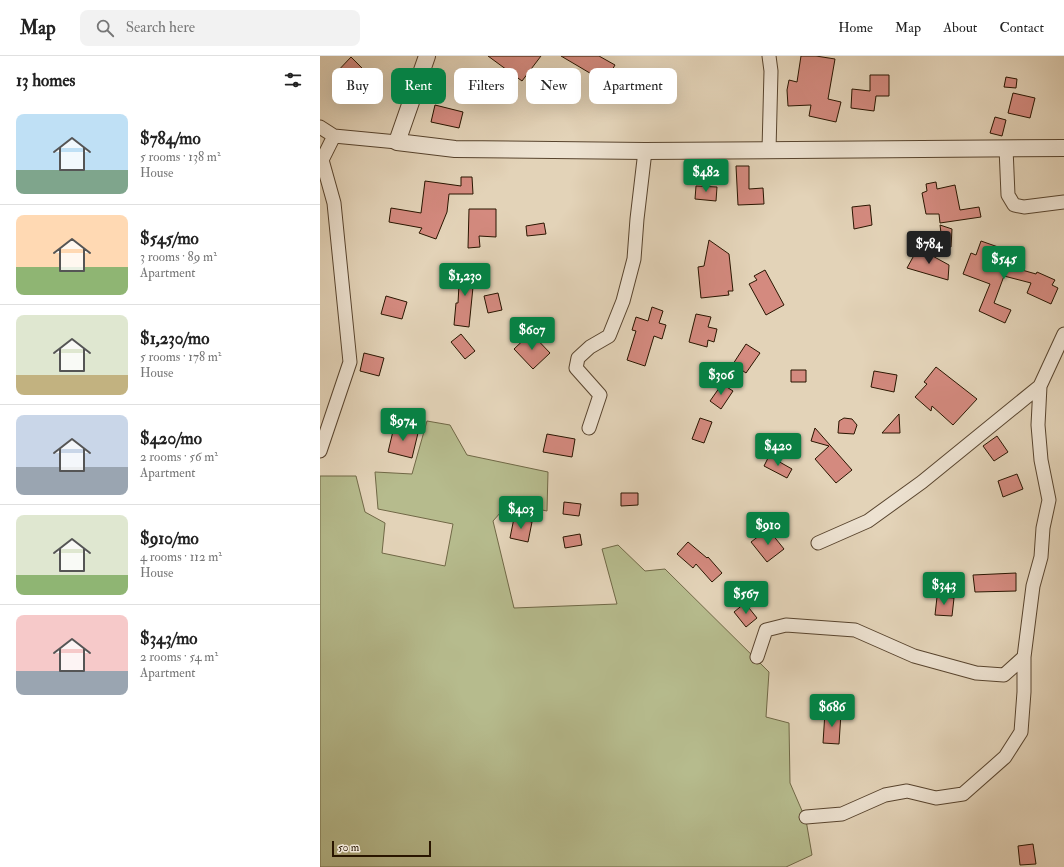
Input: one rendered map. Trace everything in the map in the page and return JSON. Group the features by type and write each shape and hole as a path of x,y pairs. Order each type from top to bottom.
{"street":[{"path":"397,142 427,56"},
{"path":"769,56 771,71 769,150"},
{"path":"320,127 334,136 455,149 645,151 1064,148"},
{"path":"320,451 350,362 334,203 321,162 334,136"},
{"path":"1006,148 1008,195 1014,206 1064,202"},
{"path":"589,428 600,395 576,368 578,358 590,347 609,336 623,301 634,259 645,151"},
{"path":"806,816 842,814 885,795 907,791 936,798 963,794 1005,757 1021,732 1024,692 1024,657 1033,586 1041,557 1043,528 1049,500 1041,460 1038,425 1040,386 1064,334"},
{"path":"818,543 868,521 922,482 1040,386"},
{"path":"757,657 766,630 786,625 856,630 914,656 976,673 1004,675 1024,657"}],"green space":[{"path":"427,421 450,425 467,455 548,472 547,511 509,503 493,521 514,608 617,604 602,549 618,545 645,571 665,569 769,672 766,717 789,723 790,783 806,820 812,855 786,867 320,867 320,476 356,476 365,512 385,523 382,553 445,566 453,524 378,509 375,472 412,474"}],"building":[{"path":"488,56 541,56 532,68 526,68 526,76 522,81 518,78 518,68 504,68"},
{"path":"561,56 599,56 615,65 613,68 589,68 589,73"},
{"path":"801,56 816,56 835,59 828,99 841,102 836,122 809,116 811,105 788,106 787,90 789,80 797,82"},
{"path":"351,57 362,68 341,68"},
{"path":"870,75 889,75 889,96 876,96 874,111 851,108 852,89 870,91"},
{"path":"1006,77 1017,79 1016,88 1004,87"},
{"path":"1013,93 1035,98 1030,118 1008,113"},
{"path":"435,105 463,112 459,128 431,122"},
{"path":"995,117 1006,120 1002,136 990,133"},
{"path":"736,166 749,166 749,189 763,188 764,204 738,205"},
{"path":"461,177 472,177 473,194 449,194 447,212 436,239 419,233 422,228 389,222 391,208 421,213 425,181 461,186"},
{"path":"936,182 937,189 955,185 960,210 979,207 981,217 940,223 939,214 926,214 922,193 927,191 926,184"},
{"path":"696,186 717,187 716,201 695,199"},
{"path":"870,205 872,225 854,229 852,207"},
{"path":"469,209 496,209 496,237 479,236 480,247 468,248"},
{"path":"544,223 546,234 527,236 526,226"},
{"path":"940,225 952,229 951,247 924,244 926,234 941,233"},
{"path":"709,240 729,254 733,291 728,291 729,295 701,298 698,267 704,266"},
{"path":"981,241 1001,248 995,263 999,264 1001,258 1009,261 1008,266 1036,274 1037,272 1055,280 1052,285 1058,288 1051,304 1027,293 1031,283 1004,276 994,303 1011,310 1005,323 979,311 990,284 963,274 971,253 976,255"},
{"path":"918,248 949,265 948,280 907,268"},
{"path":"460,266 475,267 469,327 454,325 456,303 458,303"},
{"path":"765,270 784,305 766,315 749,284 757,280 754,276"},
{"path":"498,293 502,310 488,313 484,296"},
{"path":"386,296 407,302 402,319 381,314"},
{"path":"652,307 663,311 659,323 666,325 662,339 654,336 645,366 627,360 636,331 632,330 636,317 648,321"},
{"path":"696,314 711,317 708,327 717,329 714,342 708,340 707,347 689,342"},
{"path":"531,333 550,353 533,369 514,349"},
{"path":"461,334 475,351 465,359 451,342"},
{"path":"746,344 760,353 746,373 733,364"},
{"path":"364,353 384,358 379,376 360,371"},
{"path":"936,367 977,399 953,425 932,406 931,411 915,397 927,384 924,382"},
{"path":"791,370 806,370 806,382 791,382"},
{"path":"874,371 897,375 894,392 871,387"},
{"path":"722,384 733,391 721,409 710,401"},
{"path":"899,414 900,433 882,433"},
{"path":"700,418 712,422 704,443 692,439"},
{"path":"844,418 852,419 857,425 854,434 838,433 839,421"},
{"path":"394,427 418,433 412,458 388,452"},
{"path":"815,428 852,470 836,483 815,459 829,446 811,441"},
{"path":"547,434 575,439 572,457 543,452"},
{"path":"997,436 1008,452 994,461 983,446"},
{"path":"769,456 792,469 787,478 764,466"},
{"path":"1017,474 1023,489 1003,497 998,481"},
{"path":"621,493 638,493 638,505 621,506"},
{"path":"564,502 581,504 579,516 563,514"},
{"path":"514,518 532,522 528,542 510,538"},
{"path":"768,529 784,549 767,562 751,542"},
{"path":"580,534 582,545 565,548 563,537"},
{"path":"688,542 707,558 708,557 722,573 712,582 696,564 693,568 677,554"},
{"path":"1016,573 1016,591 975,592 973,575"},
{"path":"937,597 954,598 952,616 935,615"},
{"path":"745,603 757,618 746,627 734,612"},
{"path":"825,712 841,713 839,744 823,743"},
{"path":"1033,844 1036,864 1020,865 1018,846"}]}
